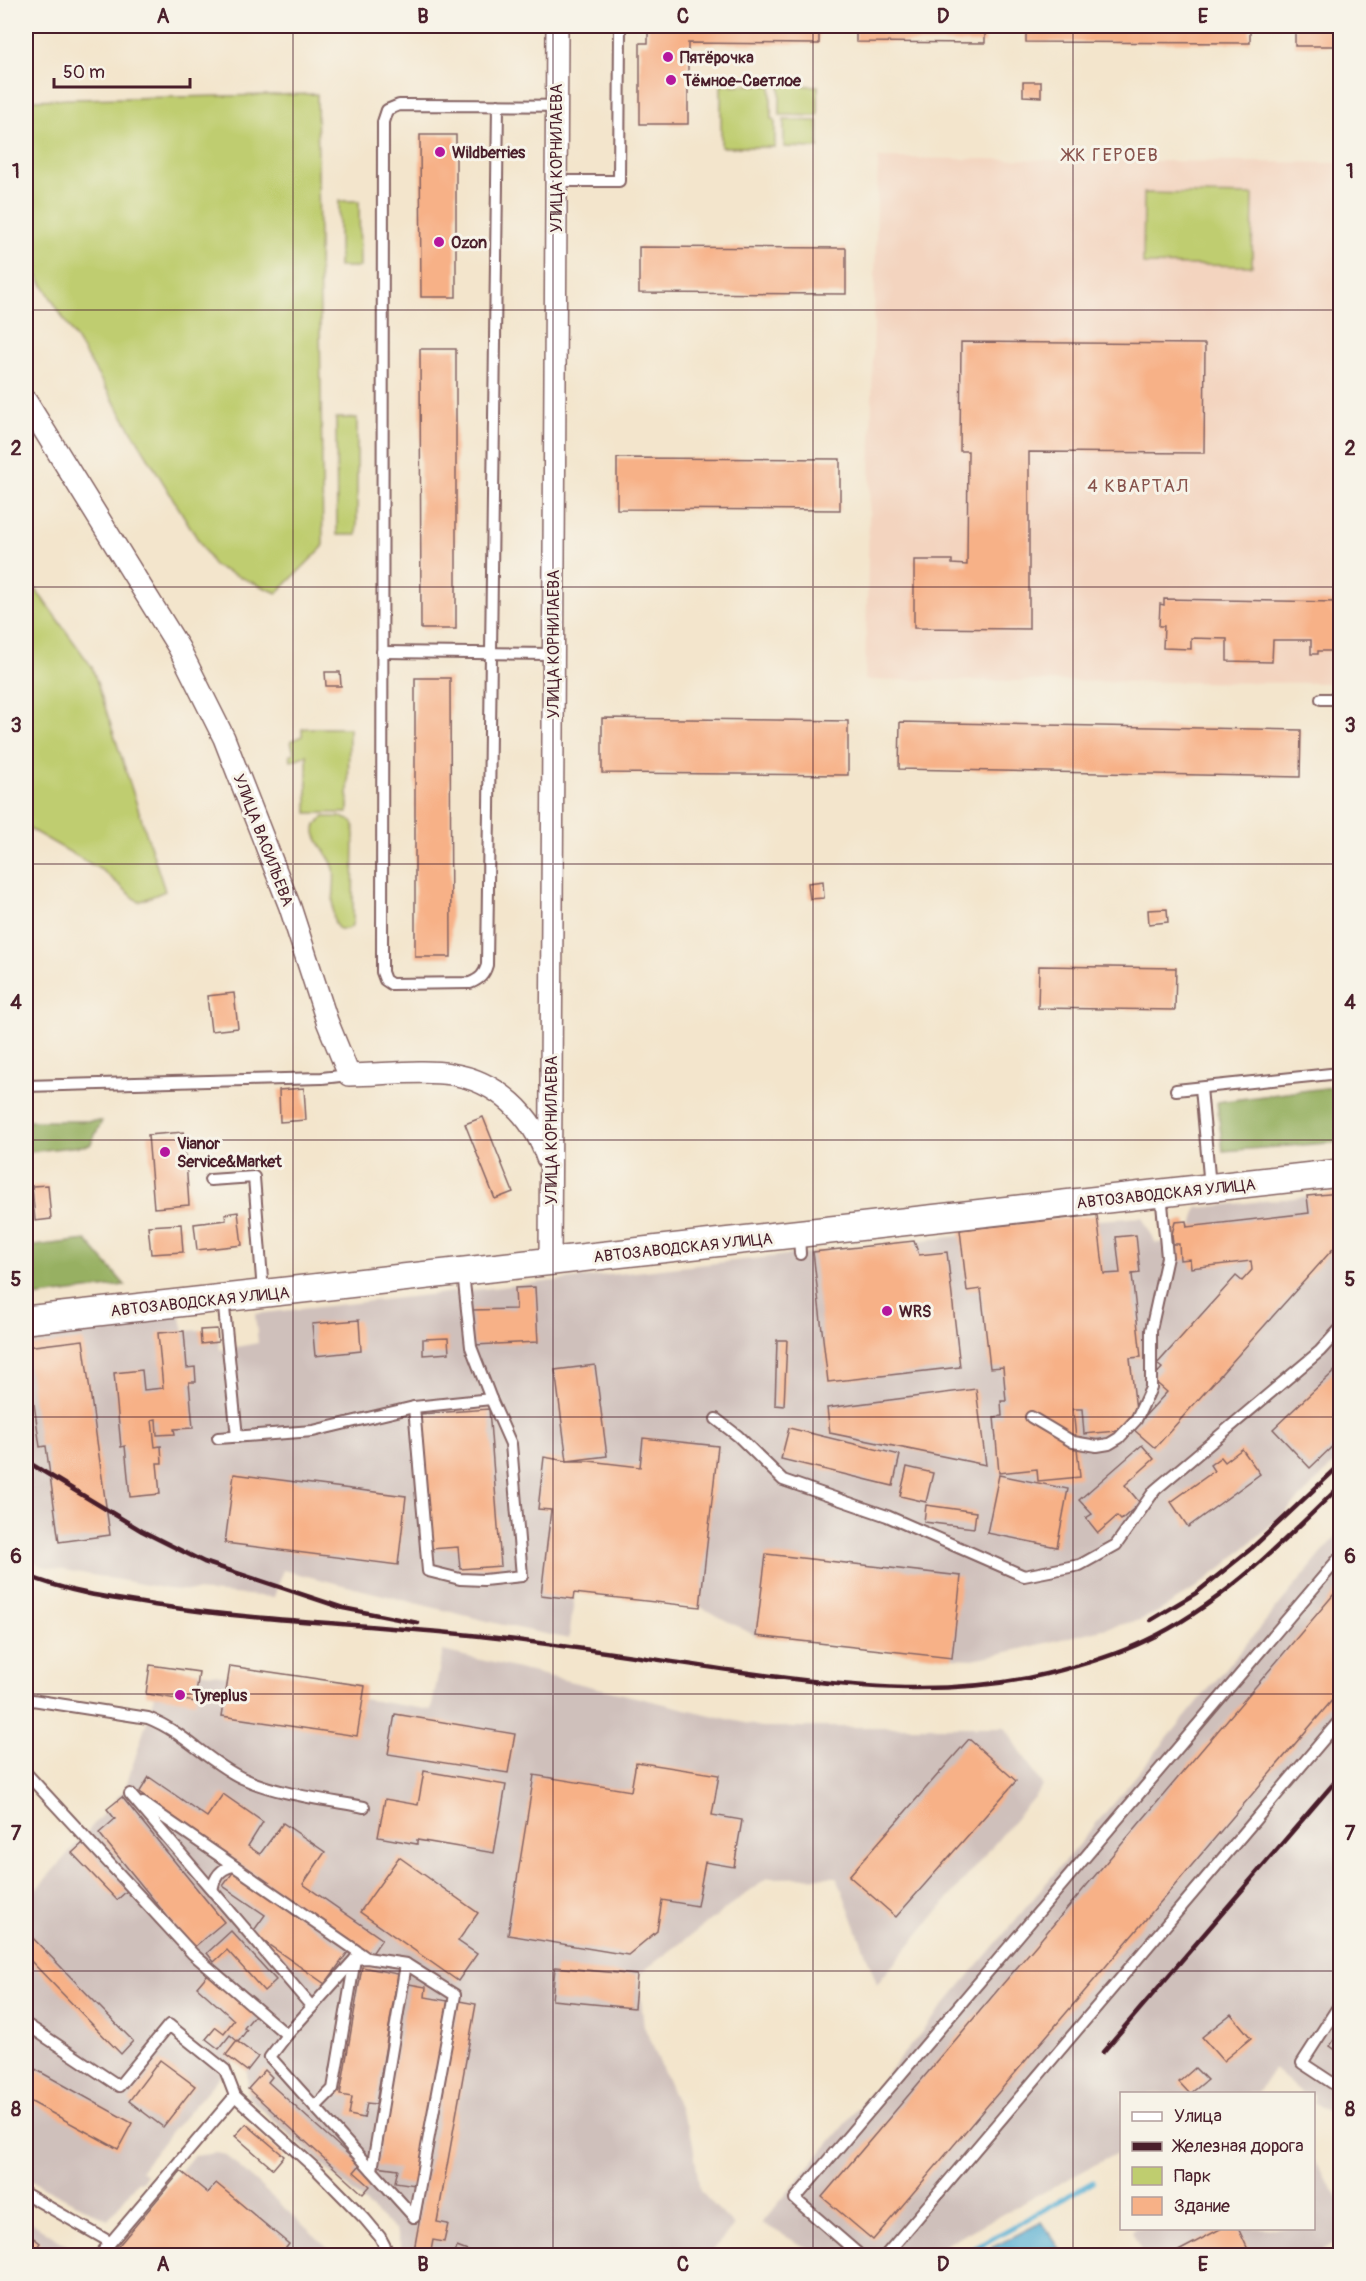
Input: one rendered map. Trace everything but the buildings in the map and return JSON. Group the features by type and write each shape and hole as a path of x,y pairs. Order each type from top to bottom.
{"street":[{"name":"УЛИЦА КОРНИЛАЕВА","path":"550,1262 556,26"},
{"name":"УЛИЦА ВАСИЛЬЕВА","path":"26,402 134,571 179,648 224,738 290,907 327,1021 349,1076"},
{"path":"349,1076 451,1074 480,1082 506,1097 527,1117 542,1143 550,1170"},
{"name":"АВТОЗАВОДСКАЯ УЛИЦА","path":"26,1320 550,1262 800,1244 1161,1193 1341,1173"}],"lane":[{"path":"556,181 619,181 620,26"},
{"path":"498,105 487,965 484,974 478,980 470,983 391,984 385,980 382,972 383,122 387,110 399,105 498,105 556,106"},
{"path":"382,652 553,654"},
{"path":"1321,699 1341,699"},
{"path":"1176,1090 1341,1073"},
{"path":"26,1086 349,1076"},
{"path":"1201,1088 1210,1188"},
{"path":"210,1180 254,1177 263,1294"},
{"path":"1031,1417 1073,1442 1097,1446 1109,1444 1119,1438 1136,1420 1150,1388 1151,1330 1167,1257 1161,1193"},
{"path":"414,1407 428,1571 459,1579 484,1580 522,1576 511,1444 490,1399 471,1347 463,1271"},
{"path":"223,1298 237,1437"},
{"path":"716,1419 738,1436 783,1480 887,1515 1024,1576 1080,1565 1116,1545 1155,1490 1320,1351 1341,1329"},
{"path":"218,1438 313,1431 414,1407 490,1399"},
{"path":"861,2256 795,2199 1341,1557"},
{"path":"26,1699 148,1718 168,1725 221,1766 243,1778 267,1787 364,1808"},
{"path":"885,2256 1341,1720"},
{"path":"26,1773 194,1954 287,2035"},
{"path":"312,2007 130,1794 367,1958"},
{"path":"212,1891 214,1879 218,1874 233,1866"},
{"path":"367,1958 406,1964 455,1995 414,2217 270,2057 287,2035 355,1959 367,1958"},
{"path":"315,2107 333,2089 355,1959"},
{"path":"372,2170 406,1964"},
{"path":"1341,2004 1302,2063 1341,2088"},
{"path":"26,2024 119,2086 169,2025 225,2070 235,2096 350,2203 381,2237 390,2256"},
{"path":"99,2256 235,2096"},
{"path":"26,2194 110,2242"}],"shaded area":[{"path":"878,158 1340,163 1340,683 865,680"},
{"path":"1340,1193 1340,1458 1288,1510 1223,1567 1193,1590 1158,1612 1140,1620 1004,1653 973,1659 952,1658 756,1636 700,1607 575,1593 569,1639 499,1624 283,1570 274,1597 169,1589 42,1566 26,1557 26,1331 180,1314 184,1331 217,1329 220,1350 258,1343 255,1314 960,1236 960,1230 1097,1215 1098,1220 1142,1217 1156,1243 1166,1242 1172,1241 1175,1222 1186,1221 1187,1226 1192,1226 1197,1208"},
{"path":"1340,1532 1340,2121 1315,2103 1315,2092 1301,2092 1274,2069 1259,2092 1120,2092 1120,2155 1117,2153 926,2255 819,2255 762,2223"},
{"path":"443,1651 761,1727 1005,1727 1043,1786 877,1984 837,1877 767,1878 638,1975 644,2026 692,2138 700,2191 734,2226 708,2255 404,2255 396,2231 248,2097 247,2071 233,2061 141,2170 146,2174 143,2181 137,2182 108,2220 26,2178 26,1901 125,1789 155,1696 146,1694 150,1665 228,1676 230,1666 365,1686 363,1699 431,1710"},
{"path":"217,2153 226,2155 336,2255 110,2256 193,2156"},
{"path":"1315,2162 1340,2201 1340,2240 1312,2255 1143,2255 1132,2232 1134,2230 1315,2230"},
{"path":"26,2219 79,2253 78,2255 26,2255"}],"green space":[{"path":"721,85 771,85 771,119 775,120 775,147 721,147"},
{"path":"780,85 818,86 818,116 780,115"},
{"path":"317,94 323,547 277,593 214,566 26,257 26,100"},
{"path":"784,120 818,121 818,148 784,147"},
{"path":"1144,193 1253,195 1252,266 1143,264"},
{"path":"339,201 359,201 360,267 339,267"},
{"path":"336,418 357,418 357,535 337,535"},
{"path":"26,576 92,667 165,891 139,902 103,871 26,827"},
{"path":"349,728 348,813 307,813 307,755 291,761 290,755 294,753 291,741 302,736 302,729"},
{"path":"324,817 341,817 352,821 354,825 353,922 347,929 339,929 335,924 334,869 316,836 317,823"},
{"path":"1340,1086 1340,1142 1223,1151 1217,1102"},
{"path":"26,1121 102,1121 90,1145 26,1152"},
{"path":"86,1240 125,1285 26,1298 26,1247"}],"water":[{"path":"1042,2222 1064,2255 977,2255"}],"waterway":[{"path":"961,2256 1093,2182"}],"railway":[{"path":"26,1461 142,1531 204,1562 343,1608 418,1623"},
{"path":"1151,1620 1196,1593 1252,1548 1340,1465"},
{"path":"26,1575 92,1595 201,1611 512,1640 851,1685 890,1688 969,1686 1008,1682 1084,1664 1109,1656 1173,1627 1249,1572 1340,1486"},
{"path":"1103,2052 1340,1776"}],"place":[{"name":"Пятёрочка","path":"668,57"},
{"name":"Тёмное-Светлое","path":"671,80"},
{"name":"Wildberries","path":"440,152"},
{"name":"Ozon","path":"439,242"},
{"name":"Vianor Service&Market","path":"165,1152"},
{"name":"WRS","path":"887,1311"},
{"name":"Tyreplus","path":"180,1695"}],"district":[{"name":"ЖК ГЕРОЕВ","path":"1111,155"},
{"name":"4 КВАРТАЛ","path":"1138,486"}]}
